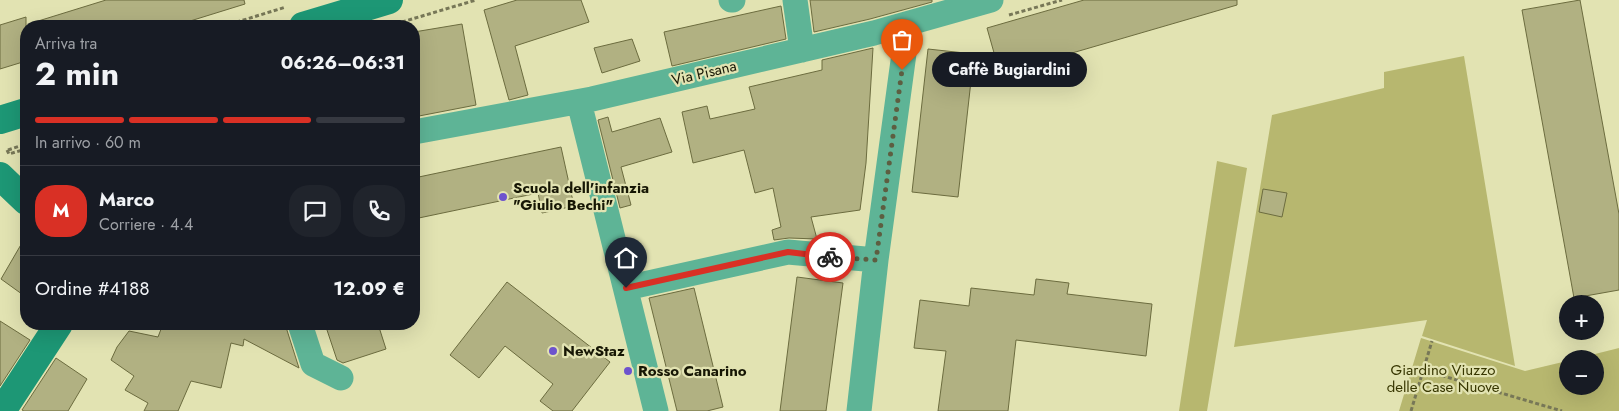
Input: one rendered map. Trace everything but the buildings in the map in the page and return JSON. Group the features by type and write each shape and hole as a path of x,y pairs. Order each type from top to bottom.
{"main road":[{"path":"298,16 393,12"},
{"path":"0,120 20,114"},
{"path":"0,176 20,195"},
{"path":"2,411 55,330"}],"street":[{"path":"795,0 802,50"},
{"name":"Via Pisana","path":"420,131 579,102 908,24 991,0"},
{"path":"859,411 876,260 908,24"},
{"path":"579,102 656,411"},
{"path":"626,288 788,252 876,260"},
{"path":"302,330 313,364 341,378"}],"path":[{"path":"393,12 476,0"},
{"path":"268,20 298,16"},
{"path":"20,146 8,150 10,154 20,151"},
{"path":"1411,411 1432,341"},
{"path":"1423,370 1547,409 1562,411"}],"green space":[{"path":"1464,56 1515,366 1422,336 1427,320 1234,347 1272,115 1384,88 1384,72"},
{"path":"1217,161 1247,168 1207,411 1179,411"},
{"name":"Giardino Viuzzo delle Case Nuove","path":"1421,338 1525,371 1559,363 1559,395 1604,395 1604,352 1619,348 1619,411 1399,411"}],"way so far":[{"path":"830,257 876,260 902,70"}],"place":[{"name":"Caffè Bugiardini","path":"902,70"},
{"name":"Scuola dell'infanzia \"Giulio Bechi\"","path":"503,197"},
{"name":"NewStaz","path":"553,351"},
{"name":"Rosso Canarino","path":"628,371"}],"route":[{"path":"626,288 788,252 830,257"}]}
